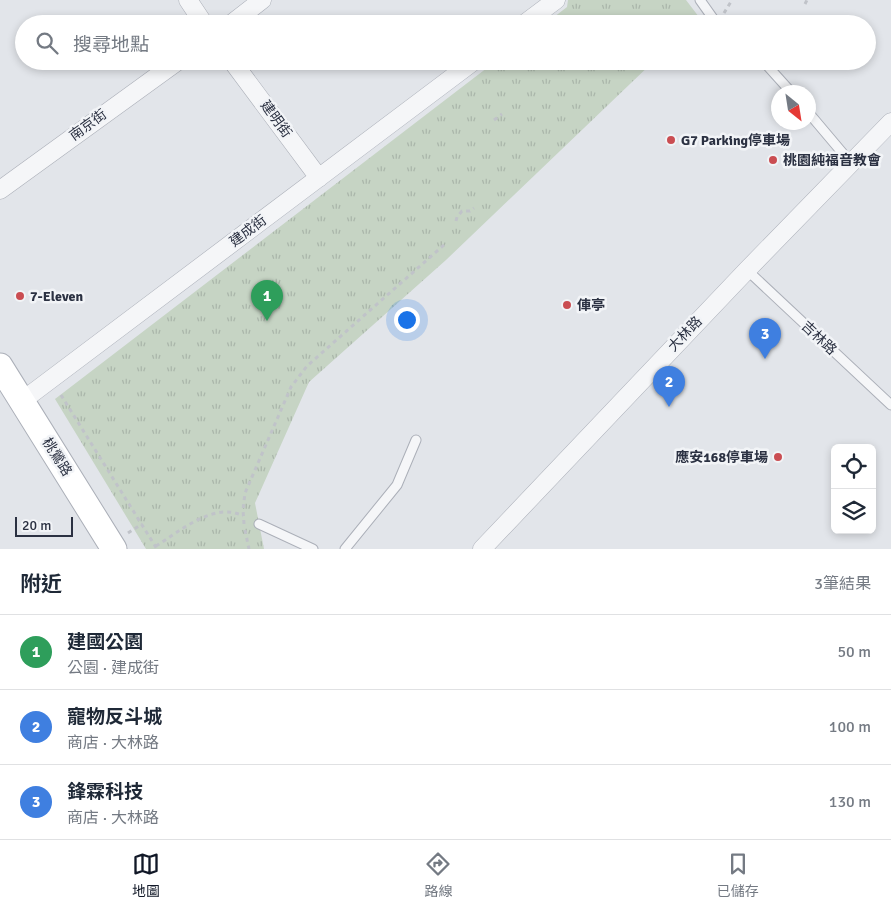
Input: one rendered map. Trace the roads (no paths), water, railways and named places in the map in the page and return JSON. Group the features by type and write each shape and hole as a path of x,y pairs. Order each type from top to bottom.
{"main road":[{"name":"桃鶯路","path":"0,366 114,549"}],"street":[{"path":"188,0 198,15"},
{"path":"243,15 262,0"},
{"path":"536,15 556,0"},
{"name":"南京街","path":"0,190 166,70"},
{"name":"建明街","path":"239,70 319,178"},
{"name":"建成街","path":"22,401 462,70"},
{"name":"大林路","path":"482,549 747,270 891,122"}],"lane":[{"path":"700,0 710,15"},
{"path":"771,70 785,85"},
{"path":"816,121 851,163"},
{"name":"吉林路","path":"747,270 891,405"},
{"path":"345,549 398,485 416,440"},
{"path":"260,524 313,549"}],"place":[{"name":"G7 Parking停車場","path":"671,140"},
{"name":"桃園純福音教會","path":"773,160"},
{"name":"7-Eleven","path":"20,296"},
{"name":"俥亭","path":"567,305"},
{"name":"建國公園","path":"267,321"},
{"name":"鋒霖科技","path":"765,359"},
{"name":"寵物反斗城","path":"669,407"},
{"name":"應安168停車場","path":"778,457"}]}
